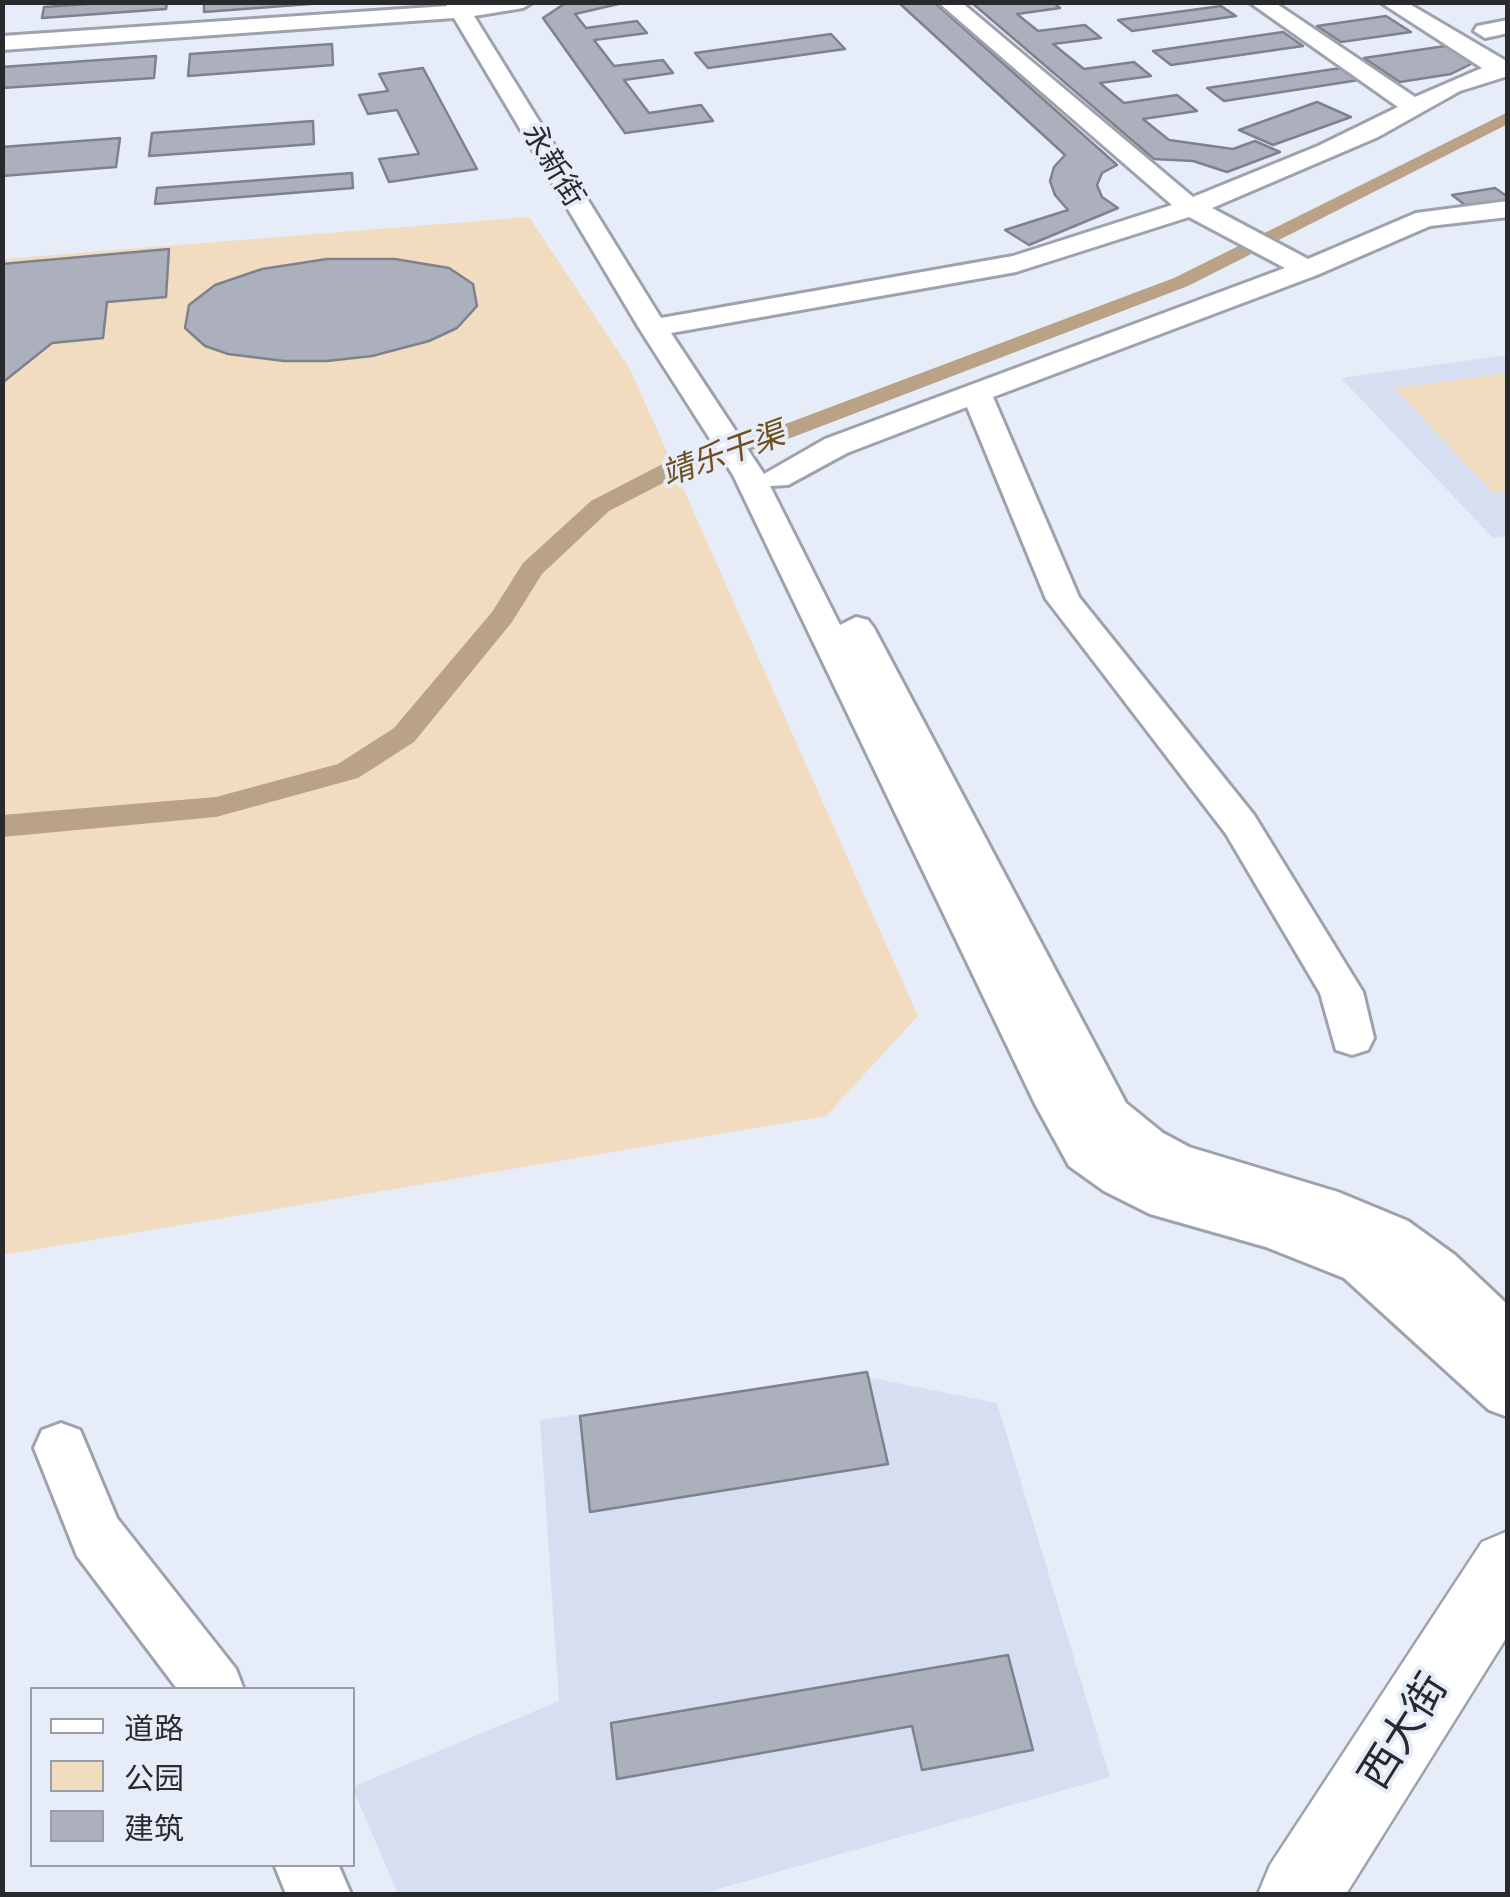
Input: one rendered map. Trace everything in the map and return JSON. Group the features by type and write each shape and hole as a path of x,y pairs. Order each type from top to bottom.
{"main road":[{"name":"西大街","path":"1300,1894 1508,1567"}],"street":[{"path":"2,44 524,2"},
{"path":"948,2 1188,206 1297,264"},
{"path":"1258,2 1413,106"},
{"path":"1390,2 1506,60"},
{"path":"1415,2 1506,60"},
{"name":"永新街","path":"470,6 639,256"},
{"name":"永新街","path":"470,6 766,474"},
{"path":"1487,26 1506,60"},
{"path":"668,319 1016,264 1188,206 1371,131 1454,82 1506,60"},
{"path":"766,474 977,396 1297,264 1426,219 1508,209"},
{"path":"977,396 1063,599 1240,825 1341,992 1352,1038"},
{"path":"766,474 1110,1116 1138,1142 1172,1162 1332,1210 1392,1236 1434,1268 1508,1338"},
{"path":"766,474 1049,1086 1086,1152 1120,1177 1168,1200 1272,1228 1362,1263 1508,1392"},
{"path":"61,1448 97,1538 214,1687"},
{"path":"306,1867 319,1894"}],"shaded area":[{"path":"1507,355 1507,536 1493,538 1341,378"},
{"path":"857,1375 997,1403 1110,1777 701,1894 398,1894 355,1794 355,1786 559,1701 540,1420"}],"green space":[{"path":"529,217 630,369 918,1016 826,1116 3,1255 3,259"},
{"path":"1507,373 1507,491 1493,493 1394,388"}],"building":[{"path":"167,2 166,9 42,18 44,7"},
{"path":"204,2 337,2 204,12"},
{"path":"567,2 627,2 575,14 586,28 637,21 647,33 594,40 614,66 663,60 673,73 624,80 649,113 701,105 713,121 625,133 543,18"},
{"path":"898,2 934,2 1117,165 1102,173 1097,185 1102,197 1118,208 1029,245 1005,230 1068,210 1055,195 1050,181 1054,167 1065,155"},
{"path":"971,2 1053,2 1060,8 1017,14 1038,31 1085,25 1101,38 1053,44 1084,69 1134,62 1151,76 1100,83 1124,103 1177,95 1197,111 1143,119 1169,140 1233,149 1255,141 1280,152 1227,172 1193,161 1154,159"},
{"path":"1221,6 1236,16 1132,31 1118,20"},
{"path":"1386,16 1411,32 1341,42 1317,26"},
{"path":"1283,32 1303,46 1171,65 1153,51"},
{"path":"831,34 845,49 708,68 695,53"},
{"path":"332,44 333,65 188,76 190,54"},
{"path":"1445,46 1473,63 1451,74 1400,82 1364,58"},
{"path":"156,56 154,78 2,88 2,67"},
{"path":"423,68 477,169 389,182 379,159 419,154 397,110 368,114 359,95 388,91 379,74"},
{"path":"1341,68 1359,80 1224,101 1207,88"},
{"path":"1317,102 1351,117 1273,145 1239,130"},
{"path":"313,121 314,144 149,156 152,133"},
{"path":"120,138 116,167 2,176 2,147"},
{"path":"352,173 353,188 155,204 157,188"},
{"path":"1495,188 1508,201 1465,205 1452,195"},
{"path":"169,249 166,297 107,302 103,338 52,343 2,383 2,264"},
{"path":"327,259 395,259 449,268 473,284 477,306 457,328 429,341 372,356 327,361 284,361 228,354 205,346 185,328 189,305 215,285 262,269"},
{"path":"867,1372 888,1464 590,1512 580,1416"},
{"path":"1008,1655 1033,1750 922,1770 912,1726 617,1779 611,1723"}],"waterway":[{"name":"靖乐干渠","path":"2,826 216,807 348,771 404,735 503,616 532,569 600,506 687,461 772,437 1181,282 1508,117"}]}
